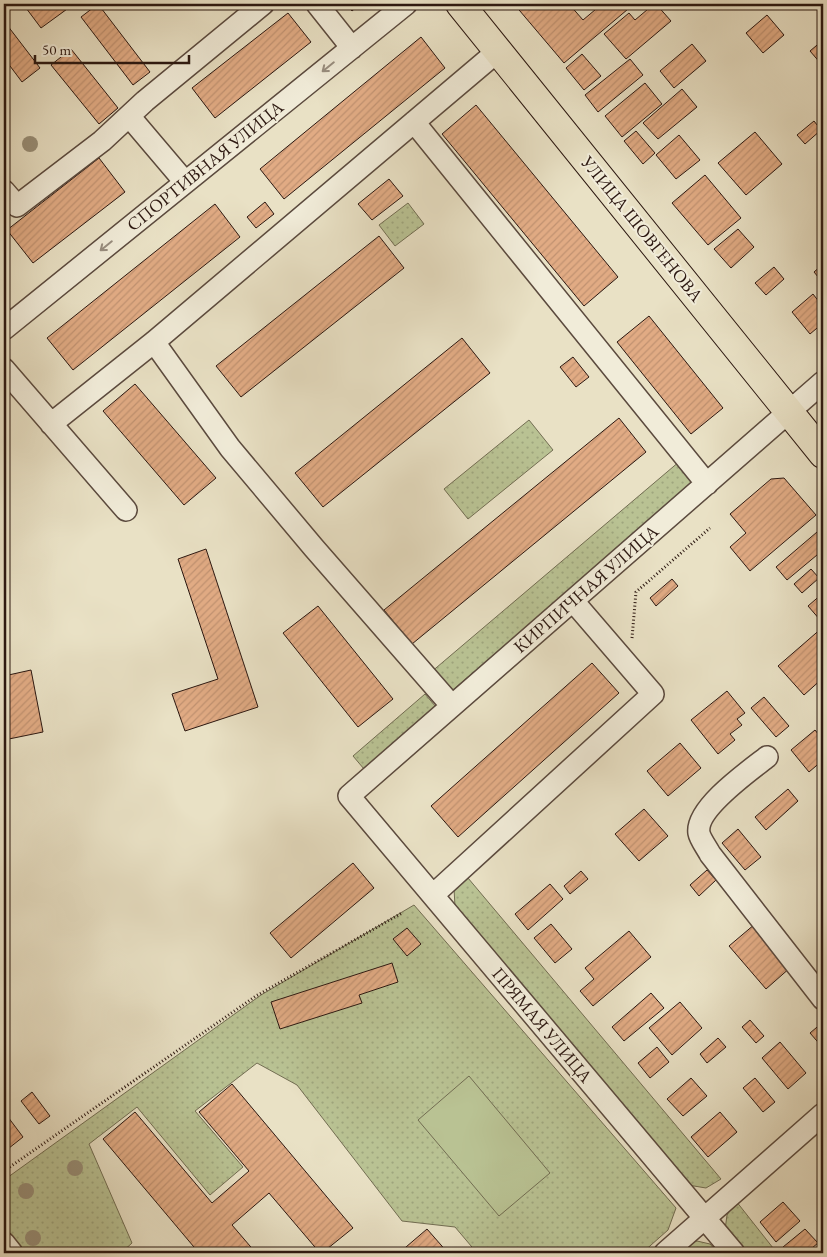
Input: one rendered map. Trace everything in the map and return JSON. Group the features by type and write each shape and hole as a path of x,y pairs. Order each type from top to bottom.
{"main road":[{"name":"УЛИЦА ШОВГЕНОВА","path":"460,4 823,454"}],"street":[{"path":"4,190 17,206 102,141 129,116 263,4"},
{"path":"317,4 352,48"},
{"name":"СПОРТИВНАЯ УЛИЦА","path":"4,329 406,4"},
{"path":"51,424 154,342 498,51"},
{"path":"129,116 185,182"},
{"path":"414,122 707,484"},
{"path":"154,342 230,448 314,548 452,706"},
{"path":"4,369 126,510"},
{"name":"КИРПИЧНАЯ УЛИЦА","path":"349,796 823,382"},
{"path":"433,895 654,694 573,601"},
{"path":"767,757 726,789 702,815 699,833 710,854 823,999"},
{"name":"ПРЯМАЯ УЛИЦА","path":"349,796 734,1253"},
{"path":"665,1253 823,1114"},
{"path":"4,1243 12,1253"}],"path":[{"path":"629,666 636,592 710,528"},
{"path":"4,1171 256,996 402,913"}],"green space":[{"path":"408,203 424,224 395,246 379,225"},
{"path":"529,420 553,450 468,519 444,489"},
{"path":"680,461 697,482 448,694 430,673"},
{"path":"425,694 436,707 364,769 353,756"},
{"path":"468,878 721,1179 706,1188 688,1185 455,907 454,888"},
{"path":"414,905 676,1208 668,1230 642,1253 477,1253 455,1227 402,1221 297,1085 257,1063 195,1111 243,1167 210,1195 137,1107 89,1144 132,1243 121,1253 23,1253 4,1230 4,1180 261,995"},
{"path":"469,1076 550,1173 499,1216 418,1120"},
{"path":"736,1201 777,1253 744,1253 725,1230 727,1215"},
{"path":"697,1241 710,1244 718,1253 672,1253 681,1247"}],"building":[{"path":"23,4 74,4 41,28"},
{"path":"98,4 150,72 133,85 81,17"},
{"path":"346,4 360,4 352,11"},
{"path":"514,4 555,4 558,8 562,4 569,4 583,20 602,4 634,4 564,63"},
{"path":"654,4 671,21 626,59 604,34 629,13 635,20"},
{"path":"288,13 311,42 215,118 192,88"},
{"path":"767,15 784,35 763,53 746,33"},
{"path":"4,21 40,68 22,82 4,58"},
{"path":"421,37 445,68 284,199 260,169"},
{"path":"823,40 823,65 822,65 810,51"},
{"path":"692,44 706,61 674,88 660,71"},
{"path":"71,49 118,108 99,124 51,65"},
{"path":"582,54 601,76 584,90 566,68"},
{"path":"630,59 643,75 598,112 585,95"},
{"path":"645,83 662,104 622,137 605,116"},
{"path":"682,89 697,107 658,139 643,123"},
{"path":"476,105 618,277 584,306 442,134"},
{"path":"814,121 821,130 805,144 797,135"},
{"path":"636,131 655,153 643,164 624,141"},
{"path":"755,132 782,164 746,195 718,163"},
{"path":"679,135 700,160 676,179 656,155"},
{"path":"99,158 125,192 33,263 7,230"},
{"path":"705,175 741,218 708,245 672,203"},
{"path":"389,179 403,196 372,220 358,204"},
{"path":"265,202 274,214 256,228 247,217"},
{"path":"215,204 240,237 73,370 47,338"},
{"path":"738,229 754,247 731,268 714,249"},
{"path":"379,236 404,268 241,397 216,366"},
{"path":"823,264 823,283 814,272"},
{"path":"774,267 784,279 766,295 755,283"},
{"path":"813,294 823,307 823,323 810,334 792,312"},
{"path":"649,316 723,408 691,434 617,342"},
{"path":"462,338 490,373 323,507 295,473"},
{"path":"573,357 589,377 576,387 560,367"},
{"path":"135,384 216,478 184,505 103,411"},
{"path":"619,418 646,452 412,644 384,610"},
{"path":"784,478 816,515 750,571 730,547 746,533 730,514 771,479"},
{"path":"817,532 823,539 823,550 787,580 776,567"},
{"path":"206,549 258,707 185,731 172,694 218,679 178,559"},
{"path":"811,569 819,578 802,593 794,584"},
{"path":"672,579 678,586 656,606 650,598"},
{"path":"823,593 823,619 821,621 808,606"},
{"path":"318,606 393,699 358,727 283,633"},
{"path":"823,627 823,678 804,695 778,666"},
{"path":"592,663 619,693 458,837 431,806"},
{"path":"31,670 43,732 4,740 4,676"},
{"path":"727,691 745,713 737,719 742,725 730,734 735,740 718,754 691,720"},
{"path":"764,697 789,726 776,737 751,708"},
{"path":"815,730 823,740 823,760 809,772 791,750"},
{"path":"680,743 701,768 668,796 647,771"},
{"path":"788,789 798,801 766,830 755,817"},
{"path":"644,809 668,836 639,861 615,834"},
{"path":"738,829 761,857 745,870 722,843"},
{"path":"353,863 374,888 291,958 270,933"},
{"path":"707,870 716,880 699,896 690,885"},
{"path":"581,871 588,879 570,894 564,886"},
{"path":"550,884 563,899 528,930 515,914"},
{"path":"551,924 572,949 555,963 534,938"},
{"path":"755,924 791,967 766,989 729,946"},
{"path":"407,928 421,944 407,956 393,939"},
{"path":"629,931 651,957 593,1006 580,991 594,979 585,968"},
{"path":"392,963 398,982 359,995 362,1003 280,1029 271,1002"},
{"path":"651,993 664,1008 624,1041 612,1027"},
{"path":"680,1002 702,1028 672,1055 649,1028"},
{"path":"750,1020 764,1036 756,1043 742,1027"},
{"path":"823,1022 823,1048 810,1033"},
{"path":"718,1038 726,1047 707,1063 700,1054"},
{"path":"780,1042 806,1073 788,1089 762,1058"},
{"path":"657,1047 669,1062 650,1078 638,1063"},
{"path":"691,1078 707,1096 683,1116 667,1099"},
{"path":"755,1078 775,1102 763,1112 743,1088"},
{"path":"232,1084 353,1228 322,1253 269,1193 232,1225 256,1253 199,1253 103,1139 135,1112 212,1203 249,1171 199,1112"},
{"path":"32,1092 50,1116 39,1124 21,1101"},
{"path":"720,1112 737,1132 708,1157 691,1137"},
{"path":"8,1117 23,1137 4,1152 4,1120"},
{"path":"783,1202 800,1221 776,1242 760,1222"},
{"path":"427,1229 448,1253 399,1253"},
{"path":"805,1229 818,1243 806,1253 788,1253 783,1247"}]}
